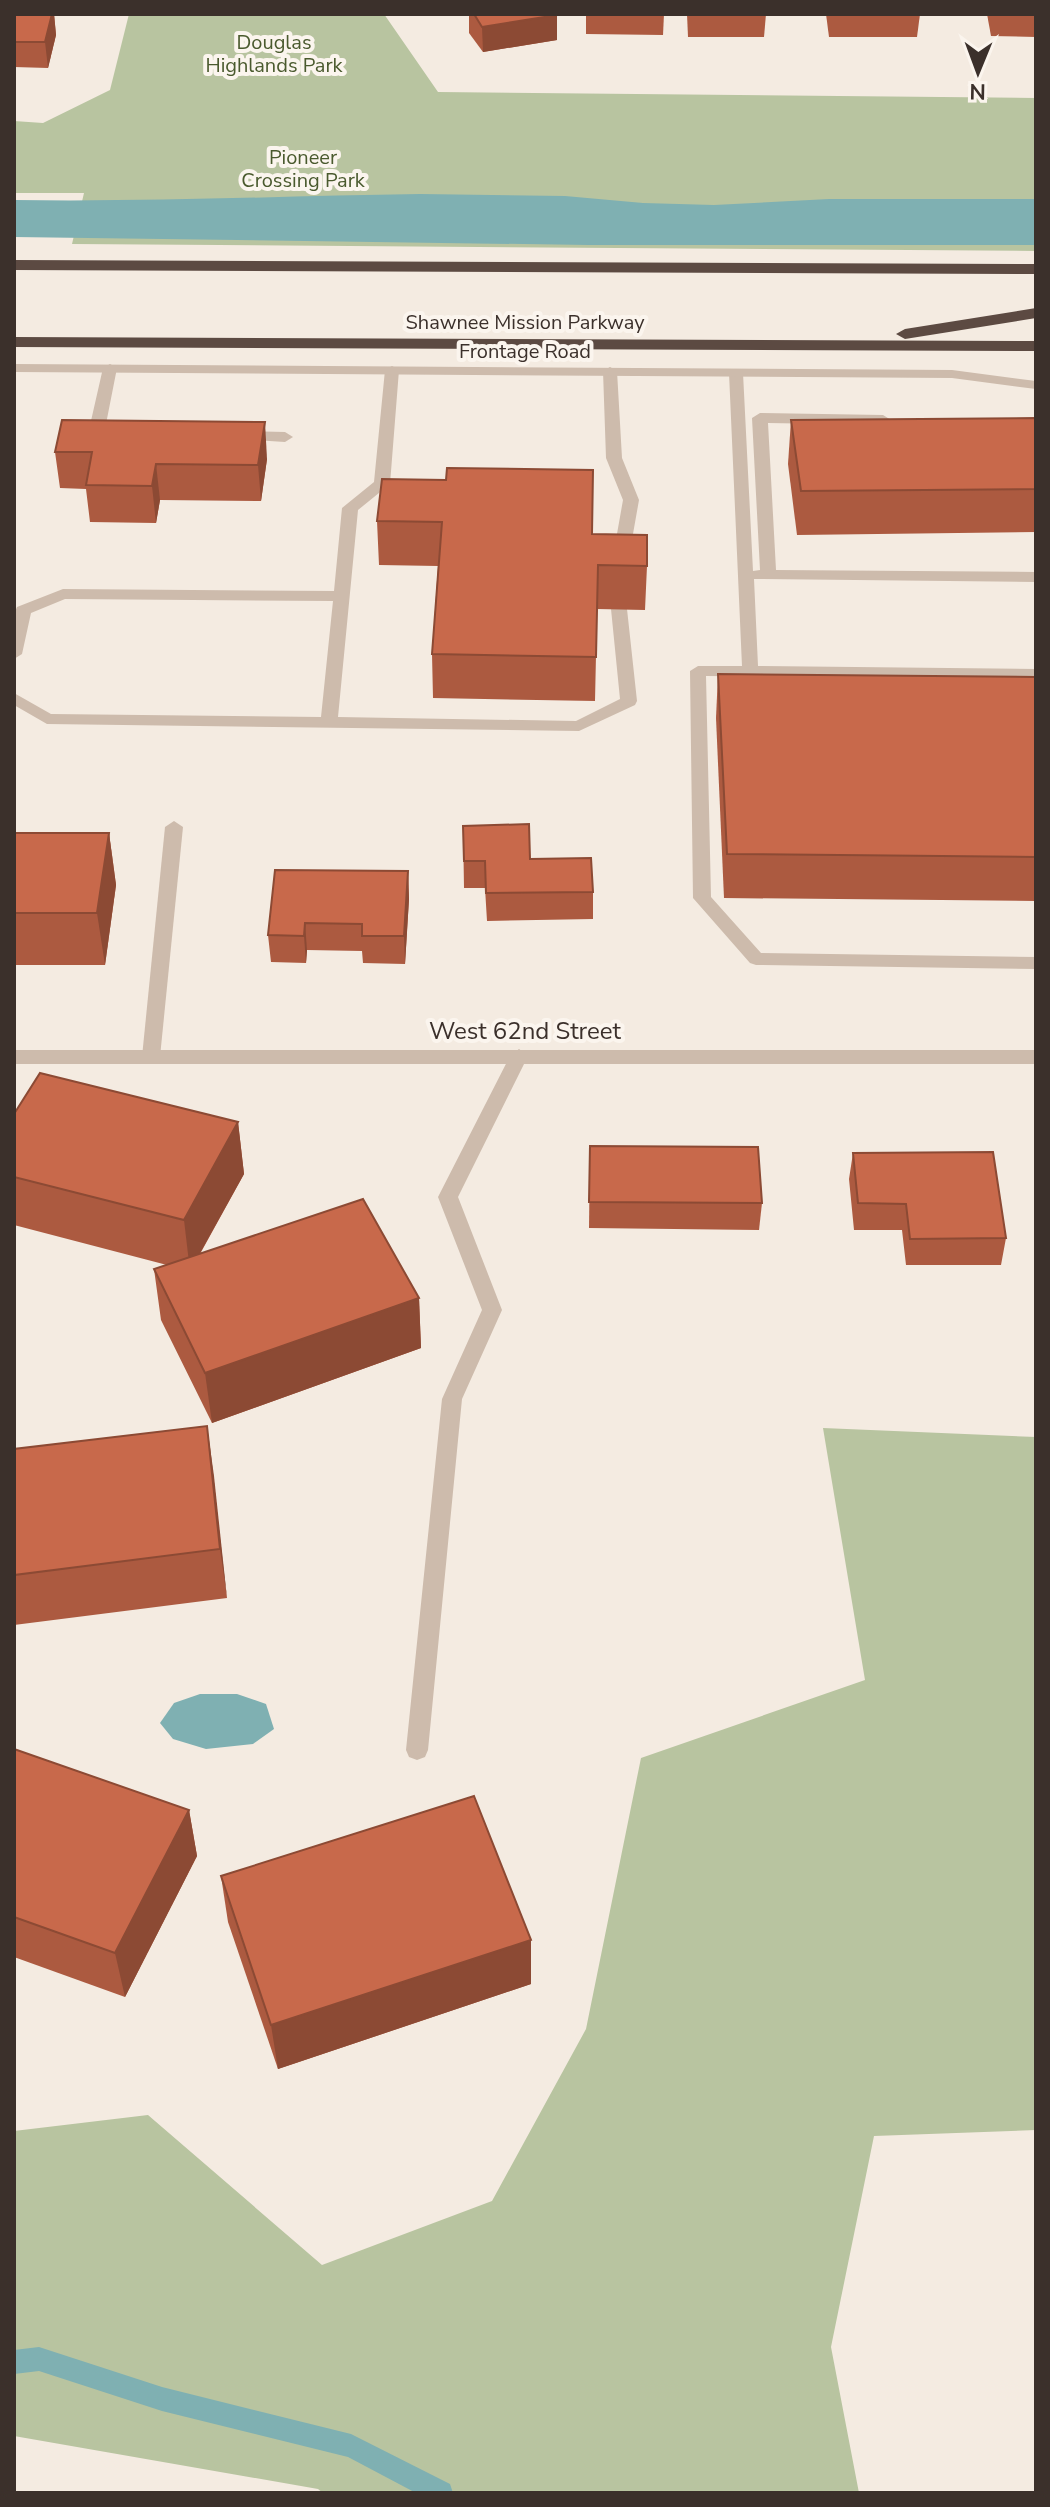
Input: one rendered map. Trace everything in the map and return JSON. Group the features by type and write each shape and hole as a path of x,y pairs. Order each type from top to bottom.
{"highway":[{"path":"14,265 1036,269"},
{"path":"832,345 1036,313"},
{"name":"Shawnee Mission Parkway","path":"14,342 1036,346"}],"street":[{"name":"Frontage Road","path":"14,368 952,374 1036,385"},
{"path":"110,368 96,434 128,435"},
{"path":"329,722 350,508 382,484 392,370"},
{"path":"610,371 614,458 631,500 621,549 619,578"},
{"path":"736,373 750,671"},
{"path":"768,575 760,418 896,420"},
{"path":"222,436 285,437"},
{"path":"745,574 1036,577"},
{"path":"14,654 23,610 63,594 342,596"},
{"path":"14,698 47,719 579,726 629,701 619,609"},
{"path":"1036,674 698,671 702,898 756,959 1036,963"},
{"path":"151,1057 174,827"},
{"path":"417,1750 452,1399 492,1310 448,1197 519,1056"},
{"name":"West 62nd Street","path":"14,1057 1036,1057"}],"green space":[{"name":"Pioneer Crossing Park","path":"129,14 384,14 438,92 1036,98 1036,251 72,244 84,193 14,193 14,121 43,123 110,90"},
{"path":"823,1428 1036,1437 1036,2130 874,2136 831,2347 859,2493 323,2493 318,2489 14,2436 14,2131 148,2115 322,2265 492,2201 586,2029 641,1758 865,1680"}],"water":[{"path":"420,194 565,196 714,205 829,199 1036,199 1036,245 589,245 14,237 14,200"},
{"path":"200,1694 237,1694 266,1704 274,1729 253,1744 206,1749 173,1739 160,1723 174,1703"}],"building":[{"path":"14,14 52,14 45,42 14,42"},
{"path":"474,14 556,14 557,15 482,27"},
{"path":"1036,418 1036,489 801,491 791,420"},
{"path":"62,420 265,422 258,465 156,464 152,486 86,485 92,452 55,452"},
{"path":"447,468 593,470 592,534 647,535 647,566 598,565 596,657 432,654 442,522 377,521 382,479 446,480"},
{"path":"718,674 1036,677 1036,857 727,854"},
{"path":"529,824 530,859 591,858 593,892 486,893 485,861 464,861 463,826"},
{"path":"14,833 109,833 97,913 14,913"},
{"path":"275,870 408,871 404,936 362,936 362,924 305,923 304,936 268,935"},
{"path":"40,1073 238,1122 184,1220 14,1177 14,1114"},
{"path":"590,1146 758,1147 762,1203 589,1202"},
{"path":"993,1152 1006,1238 910,1239 906,1204 858,1203 853,1153"},
{"path":"363,1199 419,1298 205,1373 154,1269"},
{"path":"207,1426 220,1549 14,1575 14,1449"},
{"path":"14,1749 189,1810 115,1953 14,1917"},
{"path":"474,1796 531,1940 271,2025 221,1876"}],"waterway":[{"path":"14,2362 39,2359 162,2399 351,2446 441,2493"}],"park label":[{"name":"Douglas Highlands Park","path":"274,54"}]}
